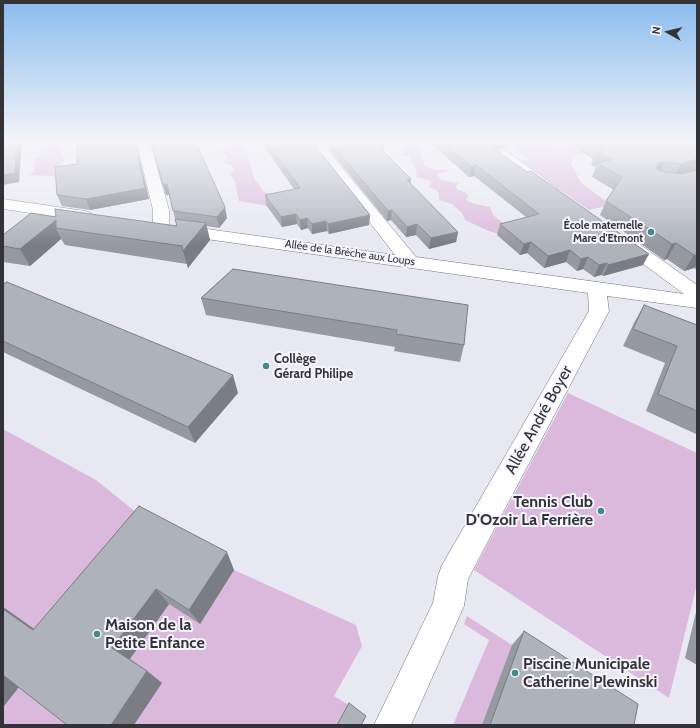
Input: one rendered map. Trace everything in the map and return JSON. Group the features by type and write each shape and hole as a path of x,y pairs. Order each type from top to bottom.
{"street":[{"name":"Allée de la Brèche aux Loups","path":"152,177 161,210 154,226 697,302"},
{"path":"342,177 410,262"},
{"path":"533,177 564,199"},
{"path":"3,204 100,218"},
{"path":"606,229 697,294"},
{"name":"Allée André Boyer","path":"392,725 448,606 453,576 600,311 597,288"}],"shaded area":[{"path":"54,177 62,177 61,181"},
{"path":"232,177 254,177 264,192 328,214 298,211 239,201 235,182"},
{"path":"417,177 439,177 441,180 458,183 456,186 457,189 466,193 468,196 466,200 475,204 490,207 493,215 502,222 515,225 511,238 489,231 465,220 462,213 452,204 439,200 437,190 429,187 431,184 430,181"},
{"path":"542,177 578,177 581,183 611,205 589,210"},
{"name":"Tennis Club D'Ozoir La Ferrière","path":"568,393 697,453 697,584 669,698 474,570"},
{"path":"3,429 96,480 152,525 234,570 356,625 362,646 334,696 349,705 365,719 362,725 3,725"},
{"name":"Piscine Municipale Catherine Plewinski","path":"467,616 636,725 453,725 489,640 464,624"}],"building":[{"path":"56,177 143,177 145,188 86,199 57,195"},
{"path":"161,177 211,177 225,207 217,217 173,211 167,184 163,185"},
{"path":"292,177 340,177 370,215 328,224 326,221 312,224 307,218 300,220 296,214 281,217 265,195 300,188"},
{"path":"359,177 409,177 411,179 407,180 458,232 431,238 417,224 407,227 392,210 388,211"},
{"path":"491,177 539,177 649,254 608,265 607,263 599,265 588,257 581,259 570,250 548,256 531,242 524,244 500,224 539,214"},
{"path":"622,177 697,177 697,255 694,255 676,243 672,244 606,201"},
{"path":"55,209 177,226 175,219 206,223 183,251 182,246 56,228 56,220 20,249 3,246 3,235 31,213 56,217"},
{"path":"233,269 468,305 464,345 396,334 397,330 201,298"},
{"path":"7,282 233,375 188,427 3,341 3,284"},
{"path":"644,305 697,325 697,411 658,394 677,346 633,329"},
{"name":"Maison de la Petite Enfance","path":"139,506 227,552 189,610 156,589 112,648 147,671 111,725 67,725 3,675 3,609 33,630"},
{"name":"Piscine Municipale Catherine Plewinski","path":"524,631 638,704 634,725 490,725"},
{"path":"349,703 366,716 361,725 337,725"}],"place":[{"name":"École maternelle Mare d'Etmont","path":"651,232"},
{"name":"Collège Gérard Philipe","path":"266,366"},
{"name":"Tennis Club D'Ozoir La Ferrière","path":"601,511"},
{"name":"Maison de la Petite Enfance","path":"97,634"},
{"name":"Piscine Municipale Catherine Plewinski","path":"515,673"}]}
